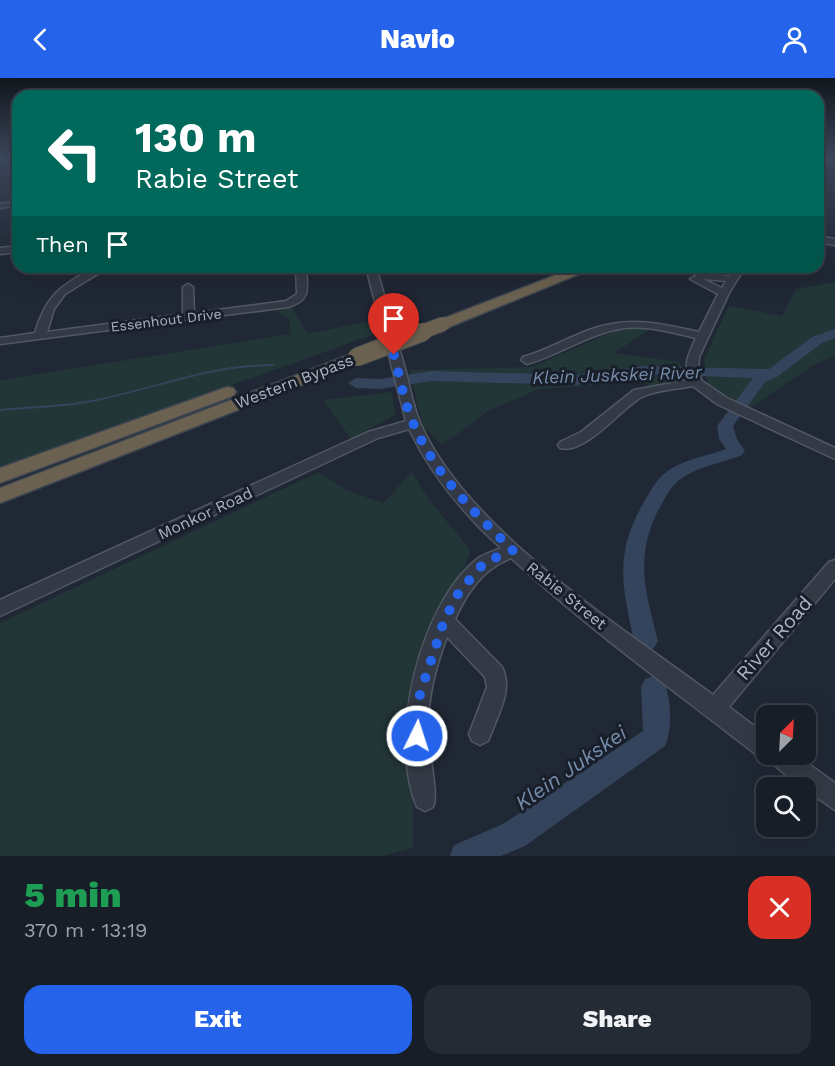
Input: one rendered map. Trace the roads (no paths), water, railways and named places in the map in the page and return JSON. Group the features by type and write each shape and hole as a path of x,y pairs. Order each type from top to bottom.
{"highway":[{"name":"Western Bypass","path":"442,318 547,273"},
{"name":"Western Bypass","path":"0,496 358,350 572,273"},
{"name":"Western Bypass","path":"0,476 358,350"}],"street":[{"path":"40,336 45,314 57,293 93,273"},
{"name":"Essenhout Drive","path":"0,341 296,301 303,291 302,273"},
{"name":"Rabie Street","path":"373,273 412,423 433,462 450,486 513,550 756,740"},
{"path":"736,273 724,293 693,357 694,377 702,389 726,403 835,454"},
{"path":"724,293 695,279 701,276 733,279"},
{"path":"188,287 189,317"},
{"path":"527,360 553,352 611,326 638,325 702,336"},
{"path":"565,444 586,435 639,393 694,377"},
{"name":"Monkor Road","path":"0,608 366,438 412,423"},
{"path":"425,799 418,766 420,694 444,621 459,592 484,563 513,550"},
{"name":"River Road","path":"714,709 832,576"},
{"path":"444,621 495,673 497,687 480,734"},
{"path":"791,765 835,798"}],"waterway":[{"name":"Klein Jukskei","path":"772,374 817,340 835,333"},
{"path":"0,410 85,402 206,373 273,365"},
{"name":"Klein Juskskei River","path":"356,383 380,384 432,376 576,380 644,370 772,374"},
{"name":"Klein Jukskei","path":"646,641 637,604 633,571 636,538 643,521 668,480 683,470 736,451 728,439 725,426 760,379 772,374"},
{"name":"Klein Jukskei","path":"465,856 514,835 656,737 654,687"}]}
